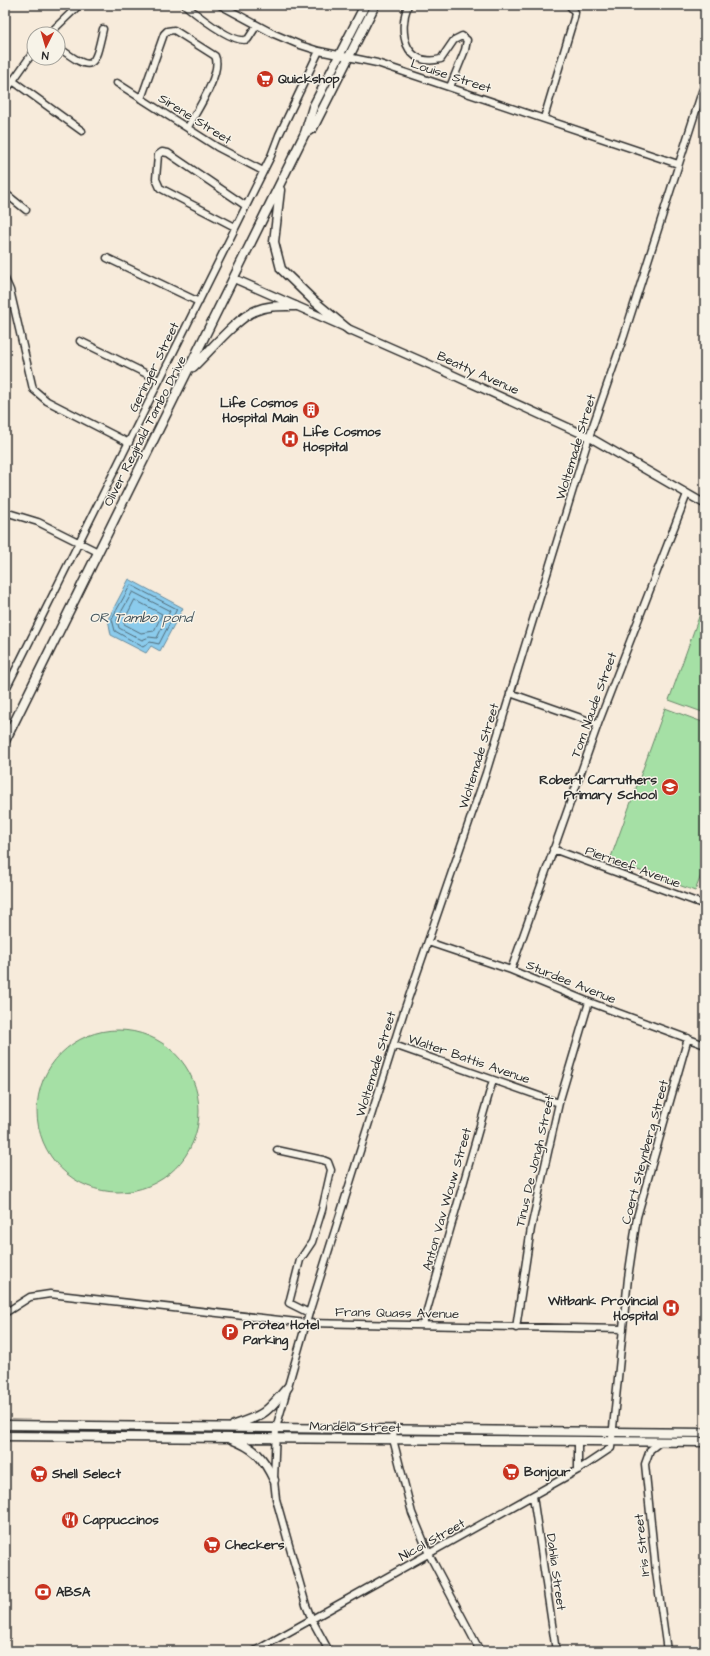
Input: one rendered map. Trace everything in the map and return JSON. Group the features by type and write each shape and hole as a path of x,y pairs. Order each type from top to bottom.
{"main road":[{"name":"Oliver Reginald Tambo Drive","path":"5,741 235,279 306,133 313,107 365,5"},
{"name":"Oliver Reginald Tambo Drive","path":"306,133 312,128 350,57 375,5"},
{"path":"281,183 274,242 281,269 314,301 349,330"},
{"path":"188,372 243,318 254,311 268,306 295,306"},
{"path":"225,1428 257,1418 264,1414 288,1387"},
{"name":"Mandela Street","path":"5,1425 225,1428 394,1428 705,1433"},
{"name":"Mandela Street","path":"5,1437 612,1440 705,1442"},
{"path":"226,1438 254,1451 266,1462 274,1480"}],"street":[{"path":"57,26 79,5"},
{"path":"185,5 206,21 237,40 248,39 256,25"},
{"name":"Louise Street","path":"220,5 256,25 300,45 340,56 377,63 678,164"},
{"path":"408,5 403,20 403,38 406,47 418,57 429,60 441,59 454,40 462,36 467,40 465,50 450,87"},
{"path":"544,118 574,18 574,12 569,5"},
{"path":"66,52 80,62 90,64 94,62 97,57 103,29"},
{"path":"141,99 164,34 167,31 174,30 215,56 217,61 216,74 188,127"},
{"name":"Geringer Street","path":"5,691 199,302 263,171 319,51"},
{"path":"5,92 26,62"},
{"path":"13,81 82,131"},
{"name":"Woltemade Street","path":"329,1651 312,1620 280,1514 274,1480 276,1428 309,1313 394,1045 486,773 589,437 624,336 705,82"},
{"name":"Sirene Street","path":"117,83 188,127 217,147 263,171"},
{"path":"235,227 160,188 156,179 158,155 162,152 168,153 246,206"},
{"path":"5,193 26,210"},
{"path":"107,258 199,302"},
{"path":"5,279 10,290 33,389 47,401 128,442"},
{"name":"Beatty Avenue","path":"235,279 442,370 589,437 705,504"},
{"path":"80,341 159,380"},
{"name":"Tom Naude Street","path":"511,970 598,724 687,494"},
{"path":"5,512 38,522 98,552"},
{"path":"510,693 598,724"},
{"name":"Pierneef Avenue","path":"553,849 705,905"},
{"name":"Sturdee Avenue","path":"428,942 511,970 589,1002 705,1044"},
{"name":"Tinus De Jongh Street","path":"516,1328 531,1228 559,1103 589,1002"},
{"name":"Coert Steynberg Street","path":"612,1440 628,1278 637,1217 688,1038"},
{"name":"Walter Battis Avenue","path":"394,1045 559,1103"},
{"name":"Anton Vav Wouw Street","path":"423,1324 493,1080"},
{"path":"277,1150 323,1160 328,1162 332,1170 312,1242 300,1260 289,1303 309,1313"},
{"name":"Frans Quass Avenue","path":"5,1313 21,1301 44,1294 306,1323 423,1324 516,1328 623,1328"},
{"path":"394,1428 393,1439 412,1513 429,1554 480,1651"},
{"path":"578,1440 578,1470"},
{"name":"Nicol Street","path":"255,1651 578,1470 606,1453 611,1448 612,1440"},
{"name":"Iris Street","path":"660,1441 650,1450 645,1464 656,1572 667,1651"},
{"name":"Dahlia Street","path":"533,1496 556,1651"}],"green space":[{"path":"705,600 705,713 669,700"},
{"name":"Robert Carruthers Primary School","path":"665,708 705,723 705,865 695,891 610,860"},
{"path":"110,1030 126,1030 142,1033 156,1039 176,1053 186,1066 196,1087 199,1111 196,1135 186,1156 176,1169 163,1179 142,1189 126,1192 110,1192 94,1189 80,1183 66,1174 55,1163 46,1149 40,1135 37,1119 37,1103 40,1087 46,1073 55,1059 66,1048 80,1039 94,1033"}],"water":[{"name":"OR Tambo pond","path":"129,579 183,608 160,651 151,646 146,653 111,635 108,619"}],"place":[{"name":"Quickshop","path":"265,79"},
{"name":"Life Cosmos Hospital Main","path":"311,410"},
{"name":"Life Cosmos Hospital","path":"290,439"},
{"name":"Robert Carruthers Primary School","path":"670,787"},
{"name":"Witbank Provincial Hospital","path":"671,1308"},
{"name":"Protea Hotel Parking","path":"230,1332"},
{"name":"Bonjour","path":"511,1472"},
{"name":"Shell Select","path":"39,1474"},
{"name":"Cappuccinos","path":"70,1520"},
{"name":"Checkers","path":"212,1545"},
{"name":"ABSA","path":"43,1592"}]}
